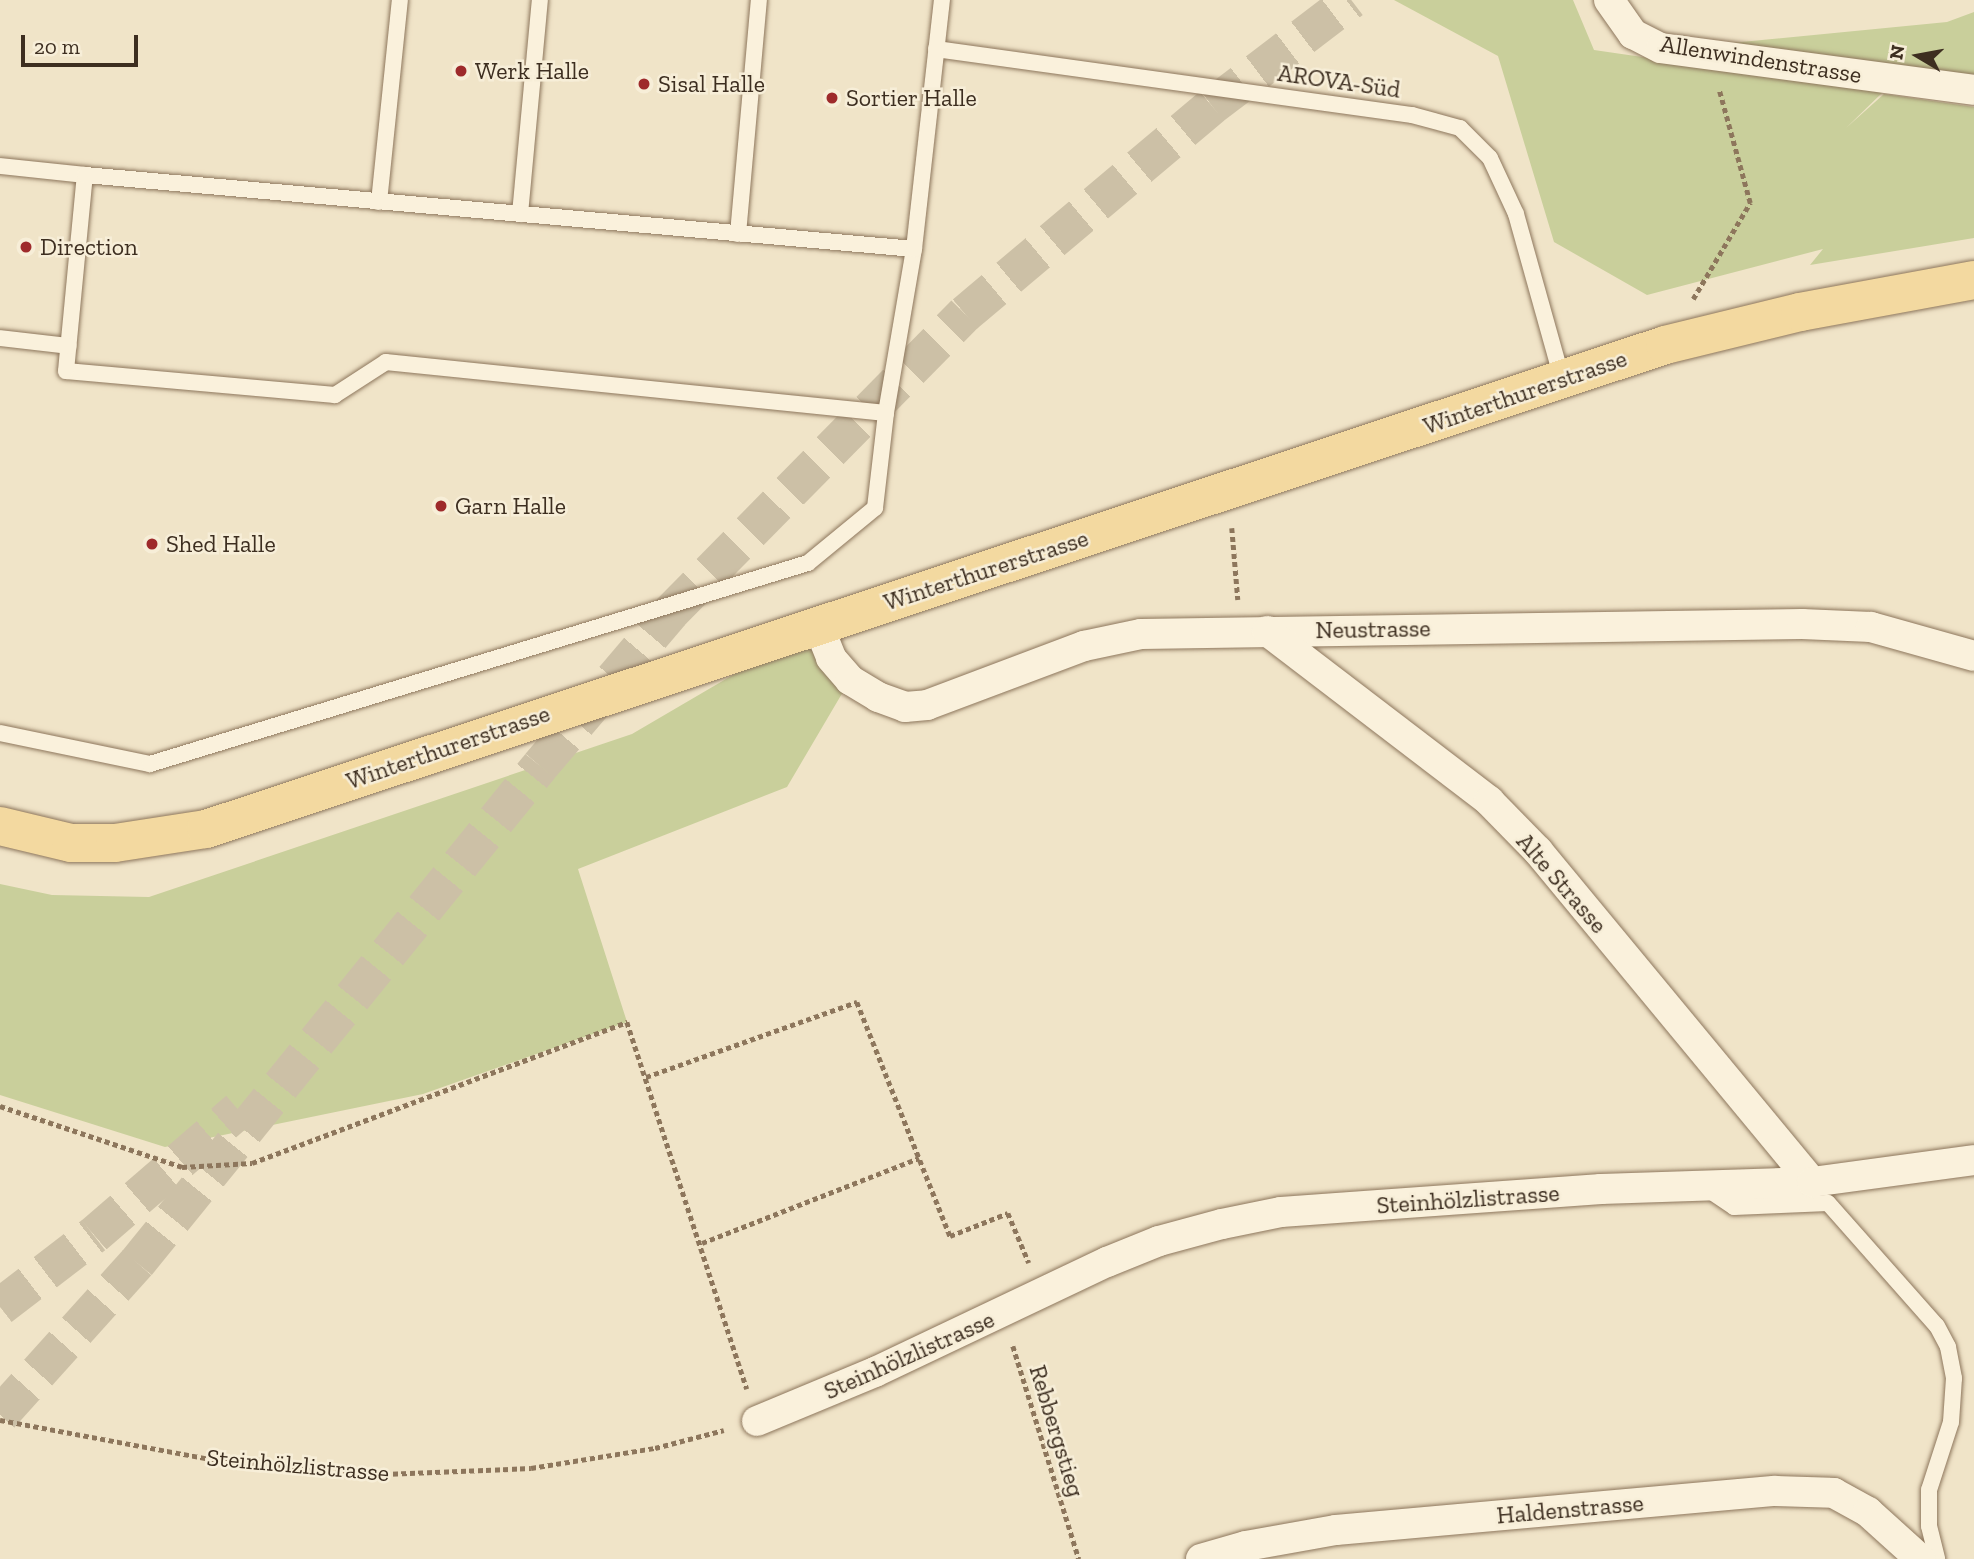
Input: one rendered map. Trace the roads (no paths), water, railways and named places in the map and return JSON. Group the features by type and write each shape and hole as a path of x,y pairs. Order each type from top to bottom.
{"main road":[{"name":"Winterthurerstrasse","path":"0,826 71,843 157,839 206,829 1665,345 1800,312 1974,280"}],"street":[{"name":"Allenwindenstrasse","path":"1609,0 1633,34 1661,47 1974,90"},
{"name":"Neustrasse","path":"818,625 831,658 850,680 878,697 905,707 928,705 1084,646 1141,634 1802,624 1871,627 1974,656"},
{"name":"Alte Strasse","path":"1254,632 1489,801 1538,851 1812,1182"},
{"name":"Steinhölzlistrasse","path":"757,1422 1159,1241 1281,1212 1601,1189 1812,1182 1974,1160"},
{"name":"Haldenstrasse","path":"1201,1559 1246,1546 1336,1530 1775,1490 1834,1493 1868,1512 1920,1559"}],"lane":[{"path":"379,202 400,0"},
{"path":"520,214 540,0"},
{"path":"738,234 759,0"},
{"path":"0,733 150,764 808,562 875,508 886,413 914,249 942,0"},
{"name":"AROVA-Süd","path":"936,49 1412,114 1460,128 1490,158 1516,214 1562,379"},
{"path":"0,166 914,249"},
{"path":"85,175 66,371 335,395 386,362 886,413"},
{"path":"0,338 69,346"},
{"path":"1704,1186 1734,1207 1828,1203 1937,1326 1948,1347 1954,1378 1951,1422 1930,1490 1929,1526 1937,1559"}],"tunnel":[{"path":"0,1415 137,1263 540,766 670,613 965,314 1212,106 1351,0"},
{"path":"0,1307 94,1235 239,1110"}],"place":[{"name":"Werk Halle","path":"461,71"},
{"name":"Sisal Halle","path":"644,84"},
{"name":"Sortier Halle","path":"832,98"},
{"name":"Direction","path":"26,247"},
{"name":"Garn Halle","path":"441,506"},
{"name":"Shed Halle","path":"152,544"}]}
